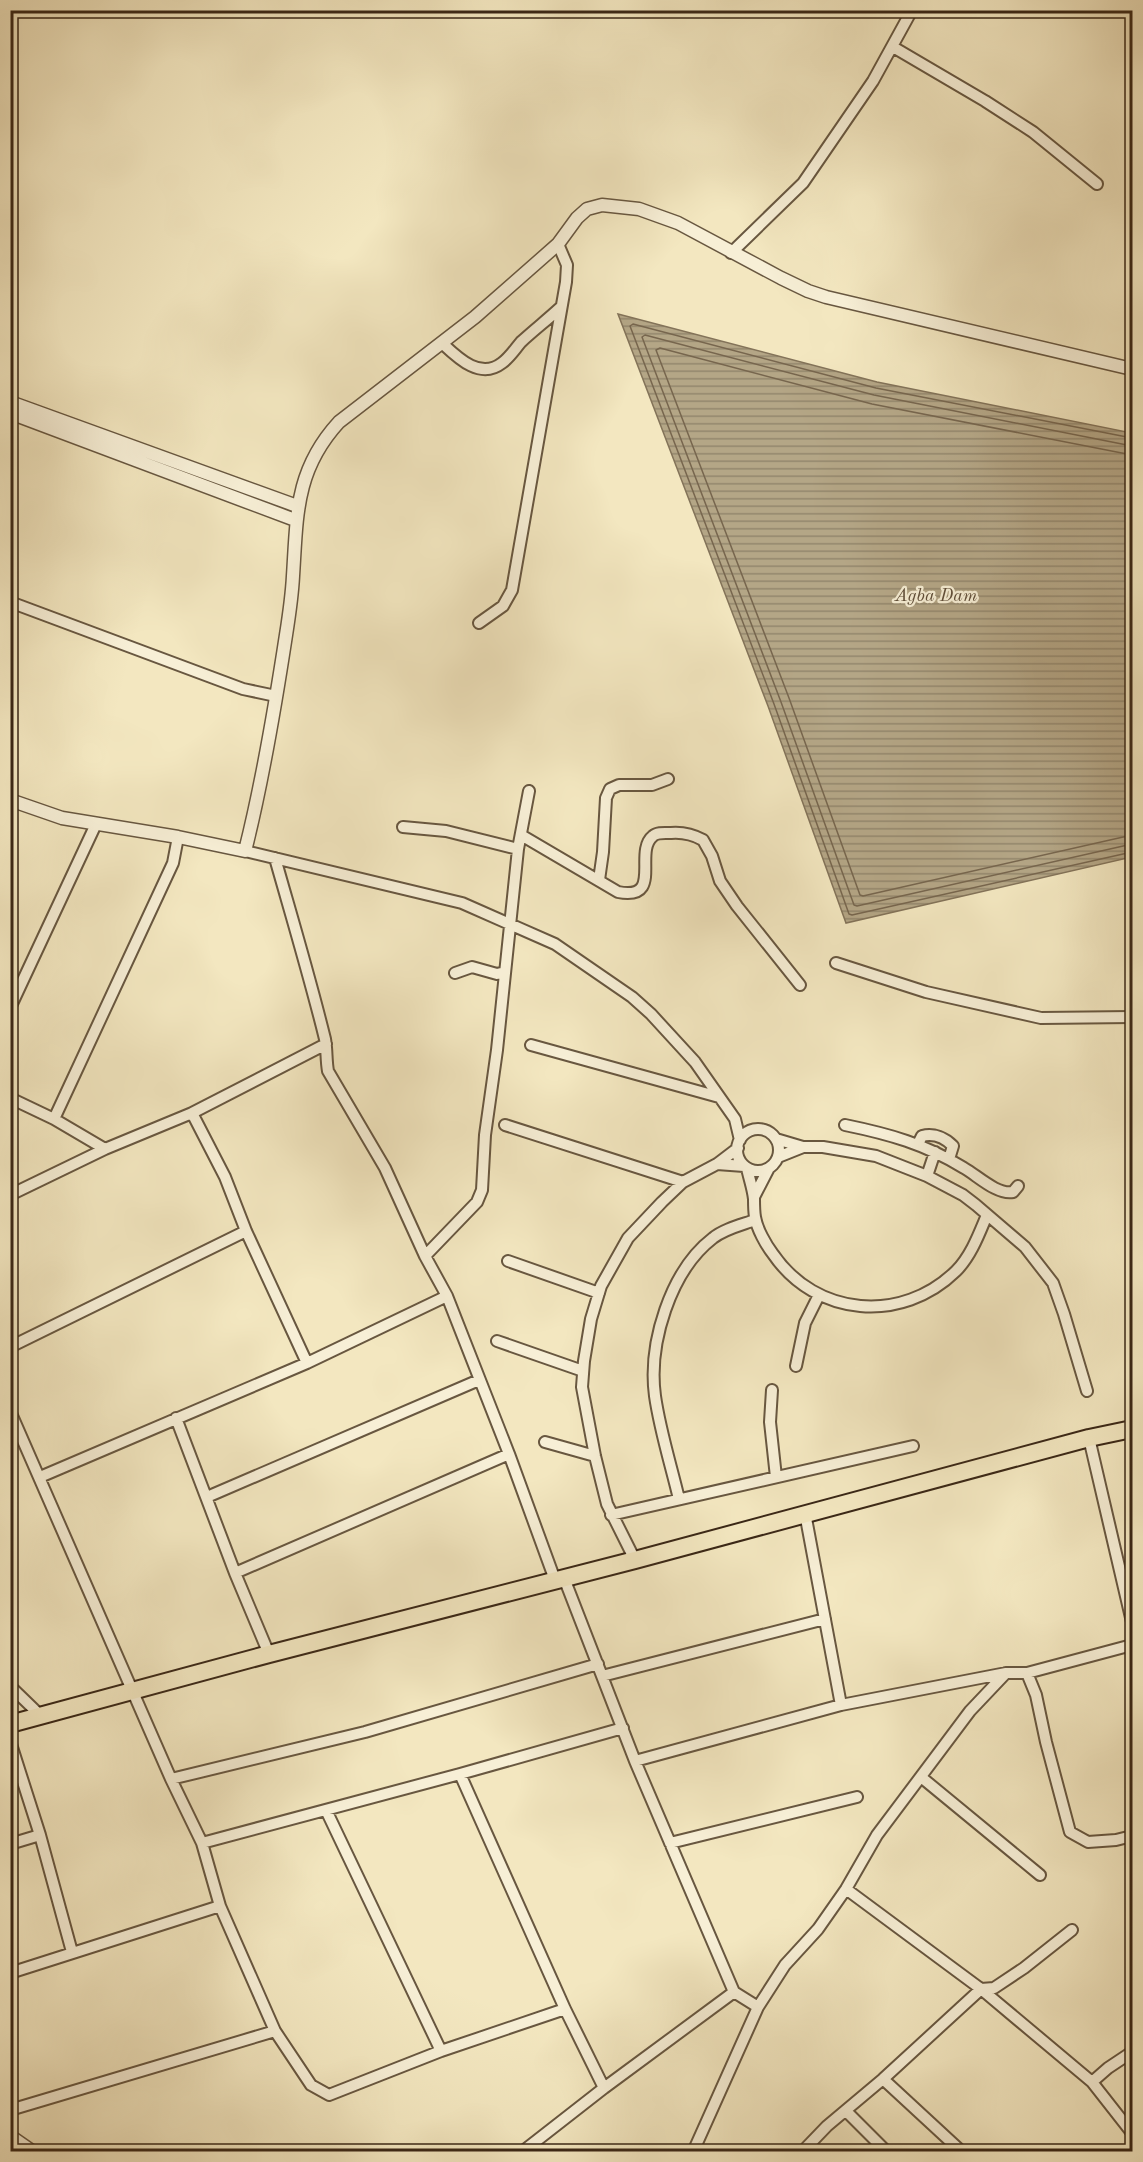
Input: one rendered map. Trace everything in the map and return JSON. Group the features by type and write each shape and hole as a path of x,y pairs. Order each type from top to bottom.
{"main road":[{"path":"10,1724 1089,1438 1132,1429"}],"street":[{"path":"731,253 803,183 849,119 893,47 912,10"},
{"path":"893,47 985,100 1033,132 1097,184"},
{"path":"245,851 276,696 293,579 297,506 306,474 323,439 339,422 442,343 558,244 587,209 602,205 639,208 678,223 712,240 731,253 808,291 826,297 1132,369"},
{"path":"479,623 503,606 512,590 567,265 558,244"},
{"path":"442,343 459,359 471,366 484,370 495,368 560,309"},
{"path":"10,402 297,506"},
{"path":"10,413 295,520"},
{"path":"10,602 243,689 276,696"},
{"path":"599,880 606,798 610,789 619,785 652,785 668,779"},
{"path":"425,1256 477,1202 482,1190 485,1135 497,1050 518,849 529,792"},
{"path":"10,800 53,815 96,825 178,837 245,851 462,903 555,944 632,997 651,1014 695,1062 735,1119 753,1130 768,1132 776,1139 803,1147 823,1147 876,1156 927,1176 963,1195 987,1215 1025,1247 1053,1283 1087,1391"},
{"path":"10,1008 96,825"},
{"path":"403,827 446,831 518,849"},
{"path":"521,836 618,892 631,895 637,893 643,886 647,846 651,837 668,832 693,835 703,840 712,856 720,881 800,985"},
{"path":"54,1119 173,863 178,837"},
{"path":"274,858 326,1044 328,1071 385,1168 425,1256 447,1296 560,1579 598,1664 635,1761 734,1992 758,2007"},
{"path":"836,963 926,992 1041,1018 1132,1017"},
{"path":"454,973 472,967 497,974 505,972"},
{"path":"10,1195 105,1149 192,1113 326,1044"},
{"path":"531,1045 719,1097"},
{"path":"10,1098 54,1119 105,1149"},
{"path":"192,1113 225,1177 246,1232 307,1363"},
{"path":"735,1119 739,1157 746,1167 754,1197 755,1220 772,1254 788,1272 819,1295 839,1304 875,1307 903,1302 930,1292 957,1270 977,1240 987,1215"},
{"path":"505,1125 683,1182"},
{"path":"845,1125 918,1143 1001,1191 1013,1192 1018,1186"},
{"path":"635,1560 611,1515 595,1456 582,1387 591,1318 599,1293 628,1238 683,1182 717,1164 739,1144 744,1136 753,1130"},
{"path":"918,1143 922,1136 927,1135 946,1140 953,1146 949,1159"},
{"path":"776,1139 779,1148 778,1157"},
{"path":"754,1197 769,1168 778,1157 803,1147"},
{"path":"927,1176 935,1152"},
{"path":"717,1164 746,1167 756,1171 769,1168"},
{"path":"679,1499 655,1396 654,1369 658,1340 669,1296 686,1267 712,1238 755,1220"},
{"path":"10,1347 246,1232"},
{"path":"508,1261 599,1293"},
{"path":"796,1366 805,1323 819,1295"},
{"path":"40,1477 307,1363 447,1296"},
{"path":"497,1341 583,1371"},
{"path":"207,1497 479,1380"},
{"path":"772,1390 770,1422 776,1477"},
{"path":"10,1411 171,1779 202,1843 220,1906 275,2031 311,2085 329,2095 441,2051 565,2009"},
{"path":"176,1418 269,1654"},
{"path":"1089,1438 1132,1622"},
{"path":"545,1442 595,1456"},
{"path":"611,1515 913,1446"},
{"path":"235,1572 509,1454"},
{"path":"805,1513 841,1705"},
{"path":"602,1676 825,1619"},
{"path":"635,1761 841,1705 1006,1673 1027,1673 1132,1645"},
{"path":"171,1779 365,1732 598,1664"},
{"path":"693,2151 758,2007 785,1965 818,1929 846,1889 877,1835 970,1711 1006,1673"},
{"path":"1027,1673 1036,1695 1070,1832 1088,1842 1116,1840 1132,1836"},
{"path":"10,1686 42,1717"},
{"path":"202,1843 622,1728"},
{"path":"10,1741 40,1835 72,1952"},
{"path":"460,1774 565,2009 604,2088"},
{"path":"921,1777 1040,1875"},
{"path":"670,1843 857,1797"},
{"path":"326,1810 441,2051"},
{"path":"10,1844 40,1835"},
{"path":"846,1889 981,1989 1092,2082 1132,2133"},
{"path":"10,1973 220,1906"},
{"path":"802,2151 981,1989 994,1988 1024,1968 1072,1930"},
{"path":"522,2151 734,1992"},
{"path":"10,2110 275,2031"},
{"path":"1092,2082 1132,2052"},
{"path":"884,2079 962,2151"},
{"path":"846,2110 887,2151"},
{"path":"10,2136 33,2151"}],"water":[{"name":"Agba Dam","path":"618,314 877,382 1132,433 1132,857 846,923 768,706"}]}
